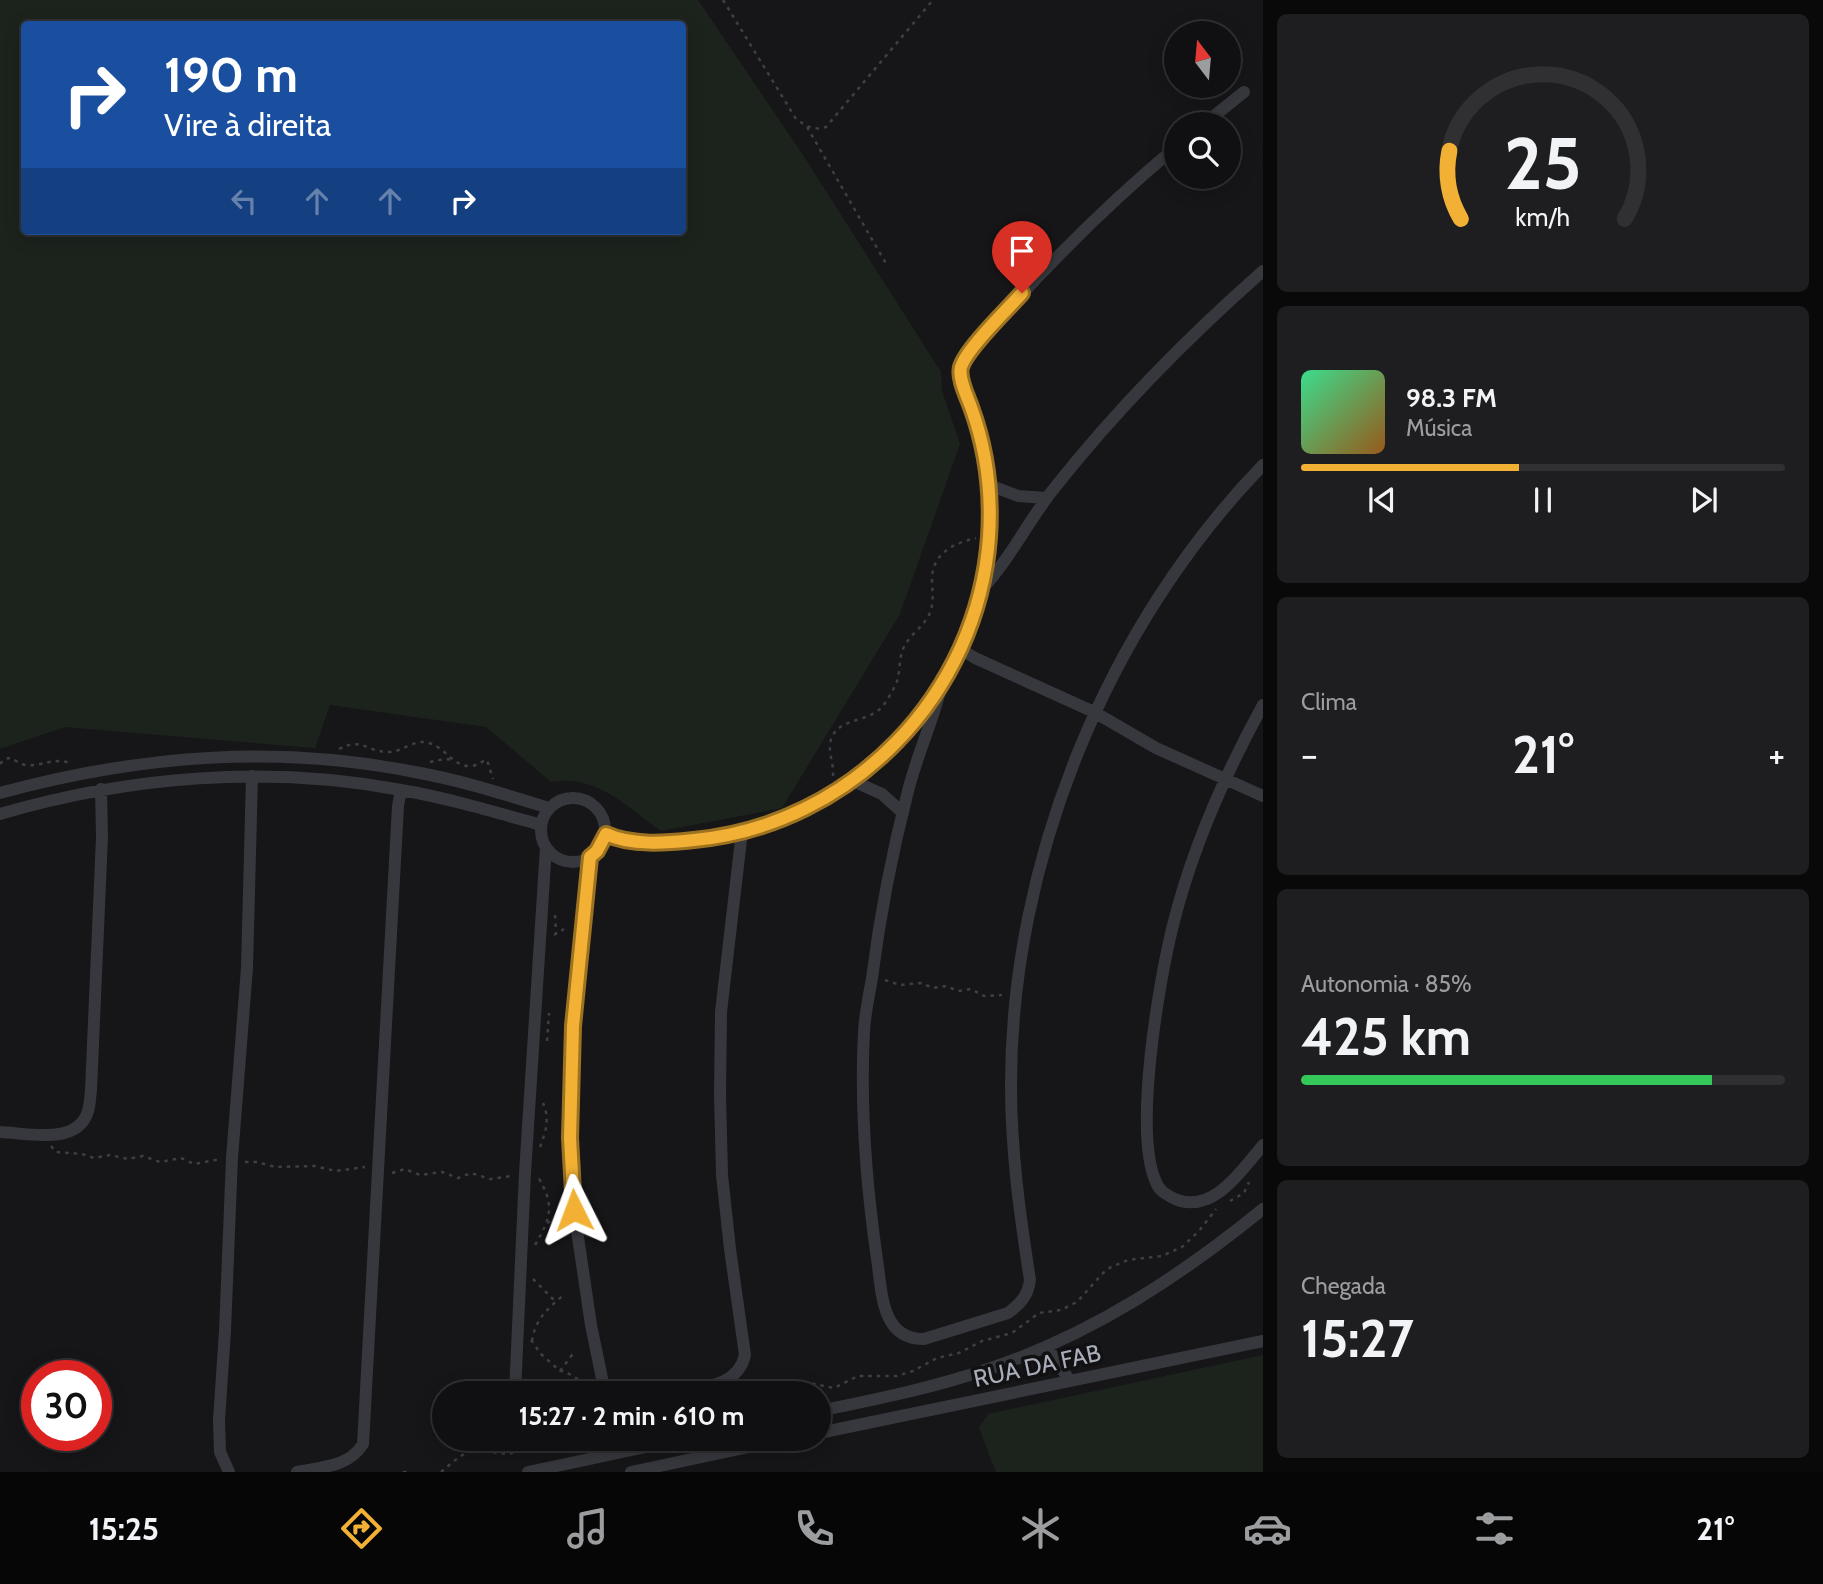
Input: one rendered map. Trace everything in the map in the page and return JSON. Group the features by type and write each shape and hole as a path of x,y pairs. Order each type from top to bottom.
{"street":[{"path":"1219,112 1244,92"},
{"path":"606,834 637,841 681,841 713,838 788,817 853,781 896,743 942,684 962,650 982,589 989,536 989,485 979,433 961,374 964,362 1022,293 1066,248 1164,158"},
{"path":"982,589 1005,563 1046,498 1155,373 1263,271"},
{"path":"942,684 909,788 889,871 864,1028 863,1109 868,1191 888,1315 897,1332 913,1340 1008,1313 1018,1306 1028,1290 1030,1280 1020,1223 1012,1137 1011,1084 1016,996 1037,882 1060,800 1094,712 1132,642 1165,589 1206,533 1263,465"},
{"path":"989,485 1018,496 1046,498"},
{"path":"962,650 1094,712 1156,748 1263,796"},
{"path":"1263,705 1202,834 1173,923 1151,1060 1147,1111 1150,1161 1157,1185 1164,1193 1180,1201 1200,1202 1212,1197 1227,1186 1263,1145"},
{"path":"0,793 80,774 188,758 290,756 422,773 548,808"},
{"path":"229,1472 220,1452 219,1420 232,1158 247,968 252,776"},
{"path":"0,814 101,789 189,778 252,776 401,789 541,825"},
{"path":"853,781 882,794 903,813"},
{"path":"0,1132 68,1133 75,1130 88,1112 102,837 101,789"},
{"path":"297,1472 341,1463 357,1453 363,1444 401,789"},
{"path":"566,798 587,800 596,806 606,824 606,834 597,851 590,857 575,862 568,862 553,855 541,836 541,825 548,808 566,798"},
{"path":"725,1381 732,1378 743,1363 745,1355 722,1175 720,1095 721,1012 742,831"},
{"path":"516,1381 525,1173 546,847"},
{"path":"590,857 574,1000 570,1138 574,1210 591,1325 603,1381"},
{"path":"831,1408 968,1376 1047,1347 1145,1295 1215,1247 1263,1209"},
{"name":"RUA DA FAB","path":"831,1431 1263,1341"},
{"path":"1047,1347 1070,1381"},
{"path":"528,1472 627,1451"},
{"path":"631,1472 730,1451"}],"path":[{"path":"723,0 796,119 807,127 888,267"},
{"path":"807,127 826,127 933,0"},
{"path":"828,796 834,766 830,742 836,730 844,724 876,712 886,701 897,682 903,649 930,613 934,596 933,570 938,558 948,547 989,536"},
{"path":"326,759 352,743 391,752 414,743 427,742 465,765 473,766 487,760 496,792"},
{"path":"0,764 6,758 12,757 29,765 61,760 74,764 80,774"},
{"path":"872,979 901,985 920,983 933,988 946,986 958,990 971,989 984,996 1016,996"},
{"path":"549,1035 555,1037"},
{"path":"547,1129 553,1129"},
{"path":"47,1134 54,1150 63,1154 82,1154 93,1158 110,1155 128,1159 143,1156 160,1162 181,1158 194,1164 232,1158 275,1167 314,1166 344,1172 360,1167 377,1168 395,1173 409,1170 420,1175 442,1172 458,1178 471,1172 490,1179 525,1173 538,1178 548,1196 550,1207 547,1223 531,1250"},
{"path":"1224,1203 1244,1194 1250,1177"},
{"path":"831,1387 858,1376 886,1377 913,1371 937,1358 953,1355 982,1341 1013,1333 1039,1313 1061,1310 1077,1302 1111,1267 1128,1260 1162,1256 1182,1247 1217,1208"},
{"path":"547,1223 557,1219"},
{"path":"531,1271 532,1278 555,1302"},
{"path":"533,1340 534,1327 565,1294"},
{"path":"526,1336 533,1340 541,1354 560,1371 565,1371 581,1381"},
{"path":"560,1371 575,1351"},
{"path":"441,1472 471,1451"},
{"path":"481,1451 509,1454 517,1451"}],"shaded area":[{"path":"0,0 698,0 803,155 941,372 942,391 960,444 900,614 782,808 661,831 623,802 596,787 567,781 551,782 486,727 330,705 315,748 65,727 0,749"},
{"path":"1263,1355 1263,1472 996,1472 979,1428 988,1414"}],"route":[{"path":"574,1210 570,1138 574,1000 590,857 603,843 606,834 618,839 637,841 681,841 713,838 788,817 853,781 896,743 914,722 942,684 962,650 977,609 987,559 989,485 985,458 962,381 961,368 985,335 1022,293"}]}
